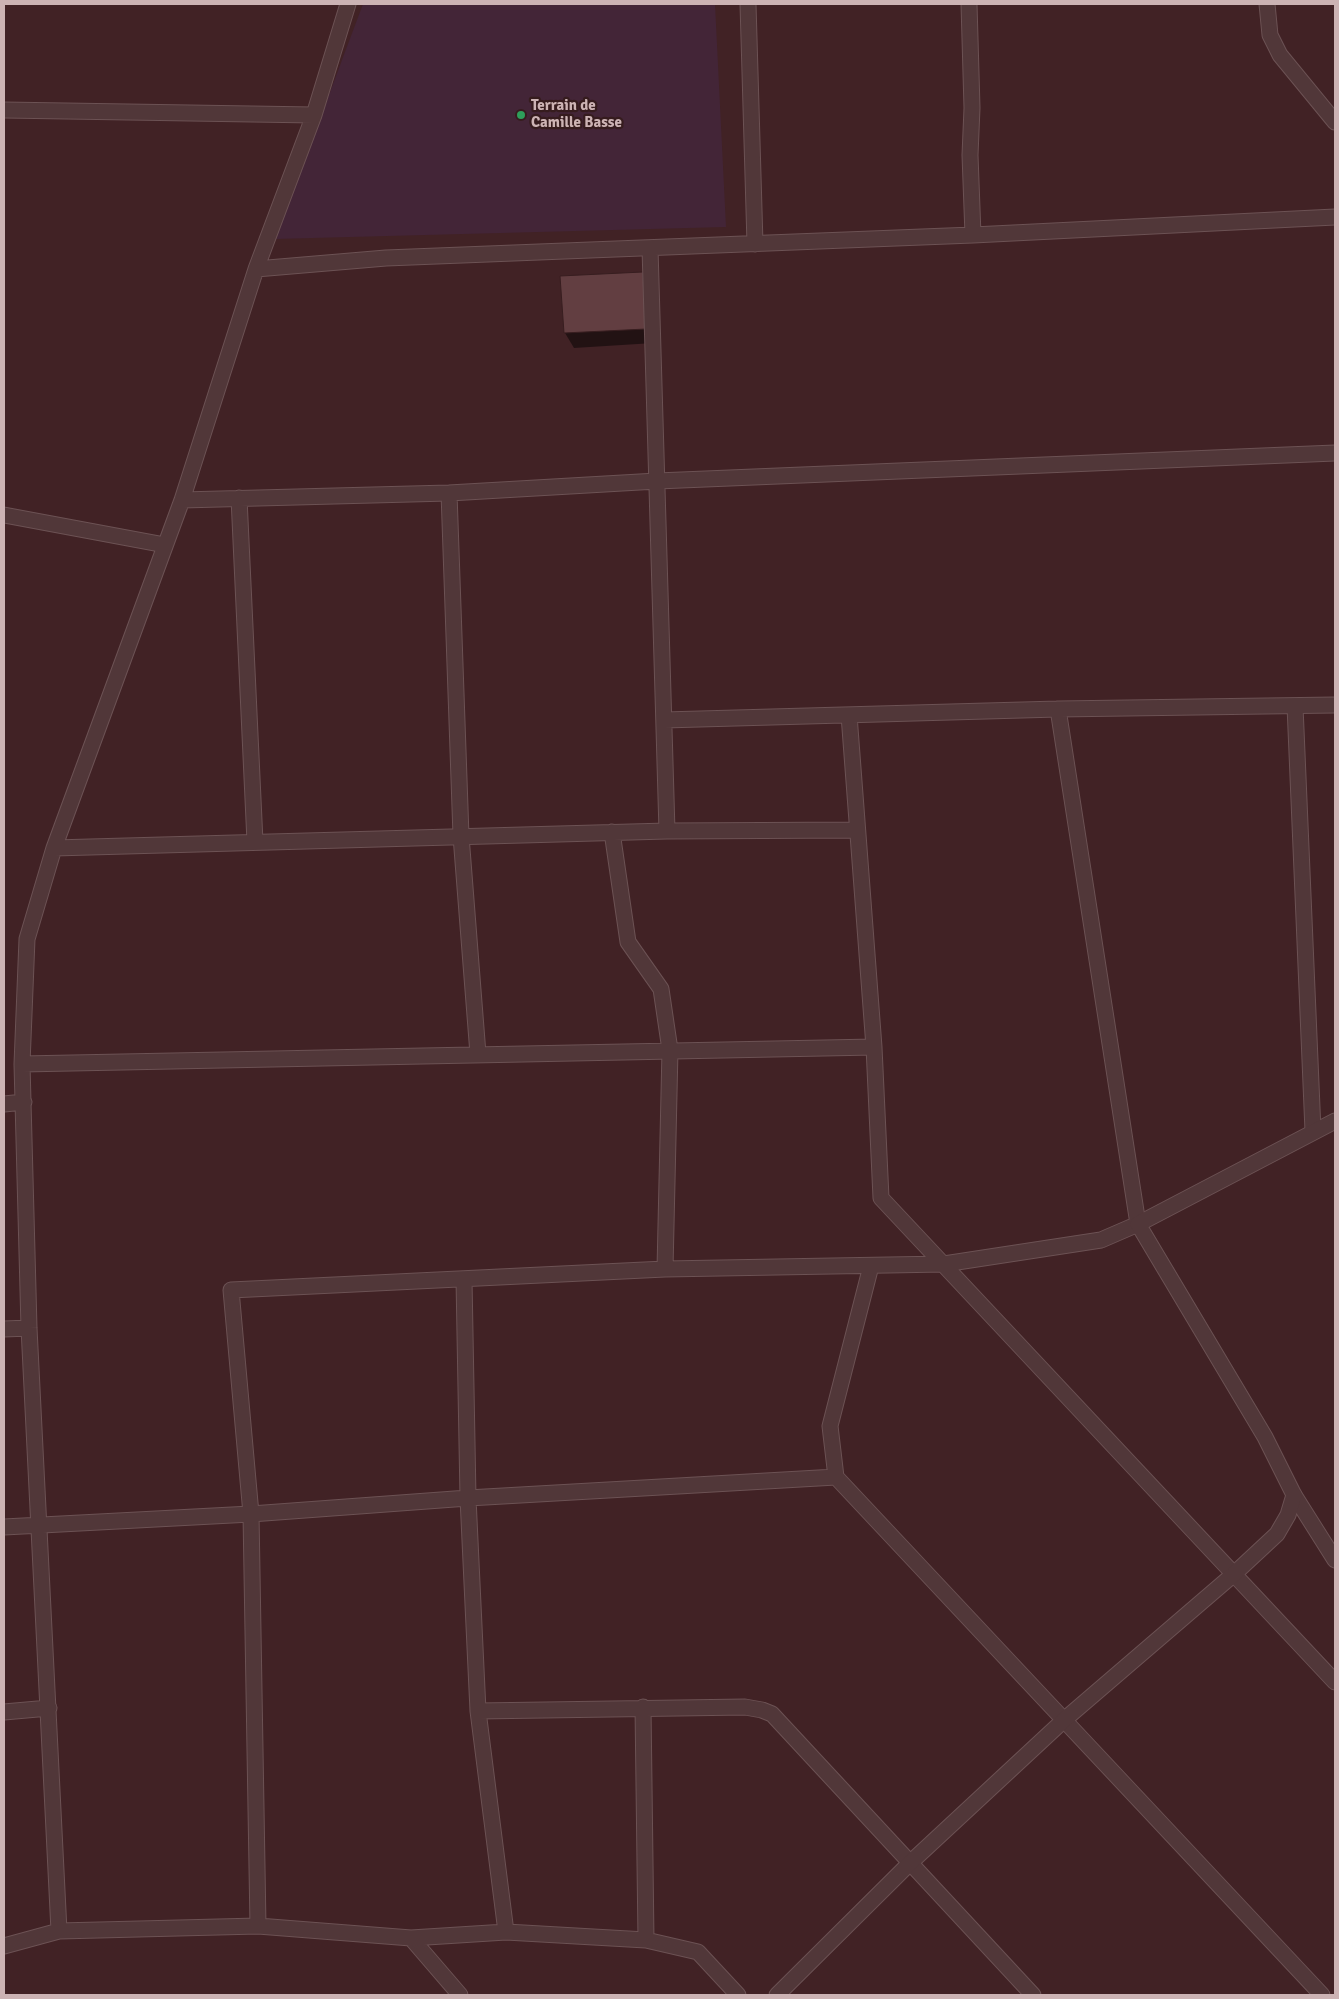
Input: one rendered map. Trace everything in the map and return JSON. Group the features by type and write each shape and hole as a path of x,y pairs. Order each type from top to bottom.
{"street":[{"path":"59,1931 29,1328 22,1064 27,939 54,848 182,500 256,269 314,115 348,4"},
{"path":"748,4 755,244"},
{"path":"969,4 972,108 970,155 973,235"},
{"path":"1267,4 1270,35 1280,55 1335,122"},
{"path":"4,110 314,115"},
{"path":"256,269 386,258 973,235 1335,217"},
{"path":"650,248 667,831"},
{"path":"182,500 449,493 657,481 1335,453"},
{"path":"449,493 461,836 478,1054"},
{"path":"239,498 255,842"},
{"path":"4,515 165,545"},
{"path":"664,720 1058,709 1335,705"},
{"path":"1295,706 1314,1131"},
{"path":"1058,709 1138,1224 1265,1437 1294,1495 1335,1560"},
{"path":"849,715 874,1047 882,1198 1335,1682"},
{"path":"54,848 612,832 857,830"},
{"path":"612,832 628,942 661,989 670,1050 665,1269"},
{"path":"22,1064 874,1047"},
{"path":"4,1104 24,1102"},
{"path":"258,1926 251,1514 231,1290 665,1269 944,1264 1102,1240 1138,1224 1335,1121"},
{"path":"871,1266 830,1426 836,1477 1322,1995"},
{"path":"464,1279 468,1498 478,1711 506,1932"},
{"path":"4,1329 29,1328"},
{"path":"4,1527 39,1527 468,1498 836,1477"},
{"path":"777,1995 910,1863 1064,1720 1234,1574 1277,1534 1288,1515 1294,1495"},
{"path":"478,1711 745,1706 772,1714 1034,1995"},
{"path":"643,1707 646,1940"},
{"path":"4,1712 48,1708"},
{"path":"4,1946 59,1931 258,1926 411,1938 506,1932 646,1940 698,1952 738,1995"},
{"path":"411,1938 460,1995"}],"shaded area":[{"name":"Terrain de Camille Basse","path":"363,4 715,4 726,227 275,239"}],"building":[{"path":"643,272 646,329 564,333 560,276"}],"place":[{"name":"Terrain de Camille Basse","path":"521,115"}]}
